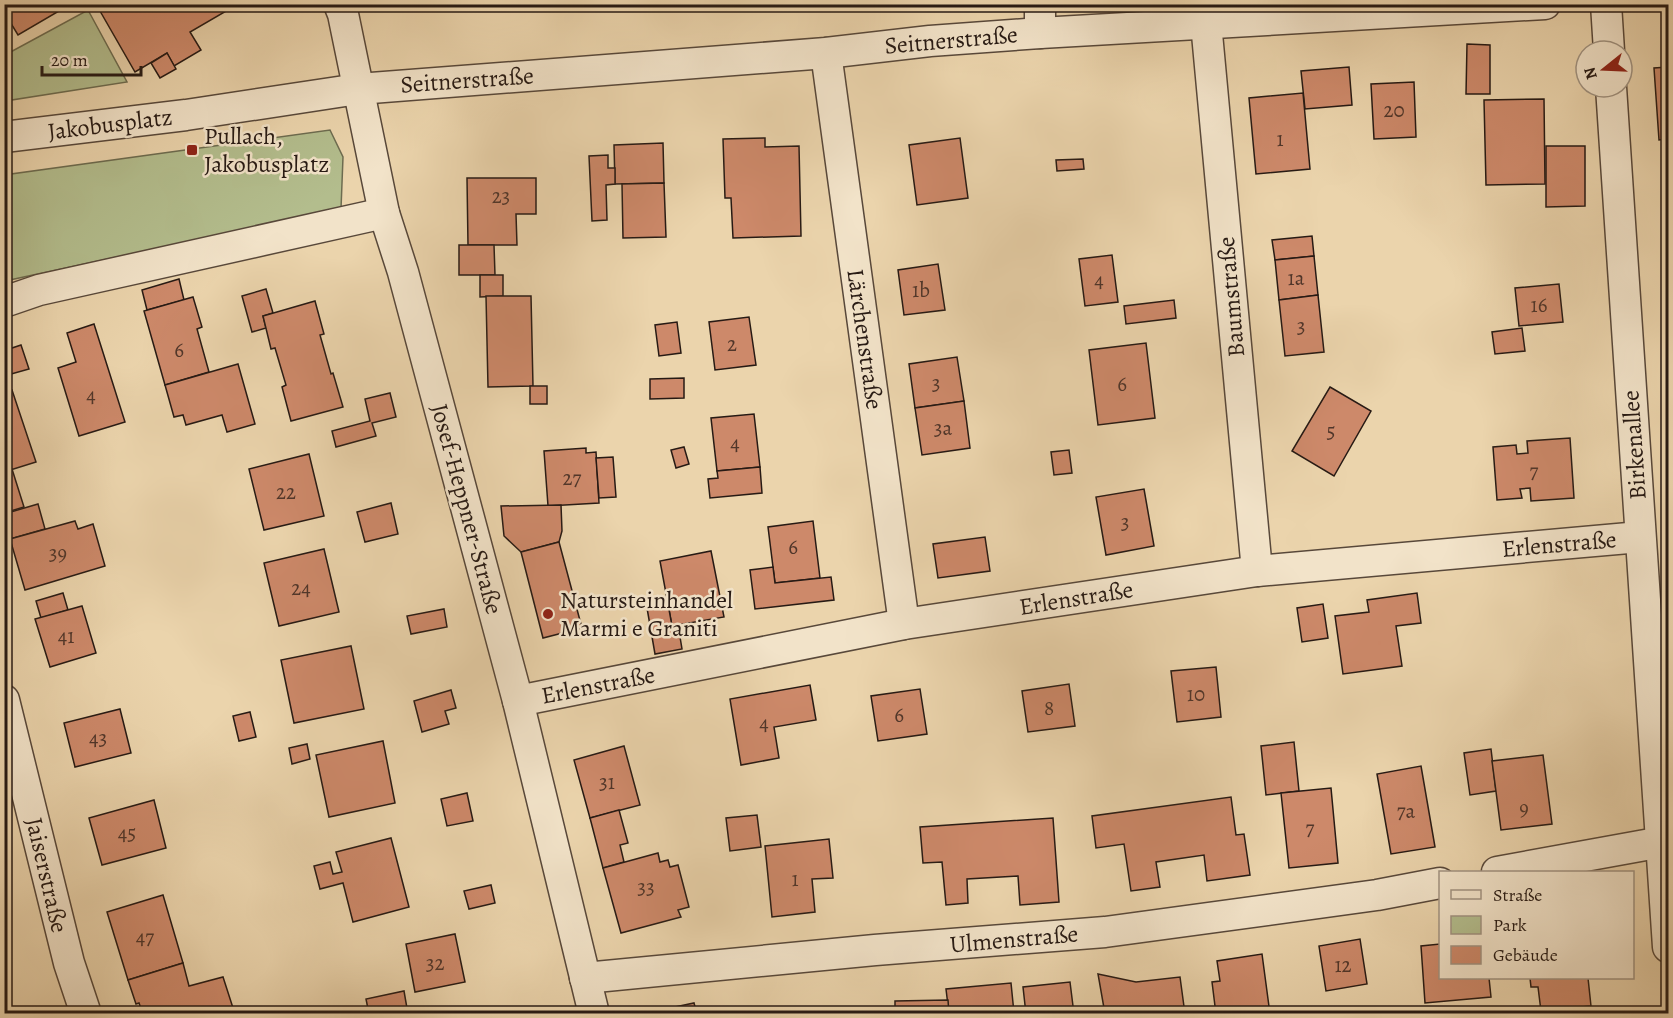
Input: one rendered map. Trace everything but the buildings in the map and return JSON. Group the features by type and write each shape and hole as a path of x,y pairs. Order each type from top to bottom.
{"street":[{"name":"Josef-Heppner-Straße","path":"339,4 343,14 384,213 403,272 518,701 594,1014"},
{"name":"Seitnerstraße","path":"358,89 826,53 930,41 1040,19 1206,23 1545,4"},
{"path":"1606,4 1608,39"},
{"name":"Baumstraße","path":"1206,23 1257,571"},
{"name":"Lärchenstraße","path":"826,53 904,624"},
{"name":"Jakobusplatz","path":"4,137 186,115 358,89"},
{"name":"Birkenallee","path":"1612,99 1668,947"},
{"path":"4,302 39,290 384,213"},
{"name":"Erlenstraße","path":"518,701 904,624 1257,571 1640,537"},
{"name":"Jaiserstraße","path":"6,714 69,963 86,1014"},
{"path":"1508,871 1662,842"},
{"name":"Ulmenstraße","path":"585,978 875,950 1105,932 1377,895 1439,883"}],"green space":[{"path":"88,10 127,82 5,101 5,55"},
{"path":"330,130 343,157 341,209 5,281 4,175"}],"place":[{"name":"Pullach, Jakobusplatz","path":"192,150"},
{"name":"Natursteinhandel Marmi e Graniti","path":"548,614"}]}
